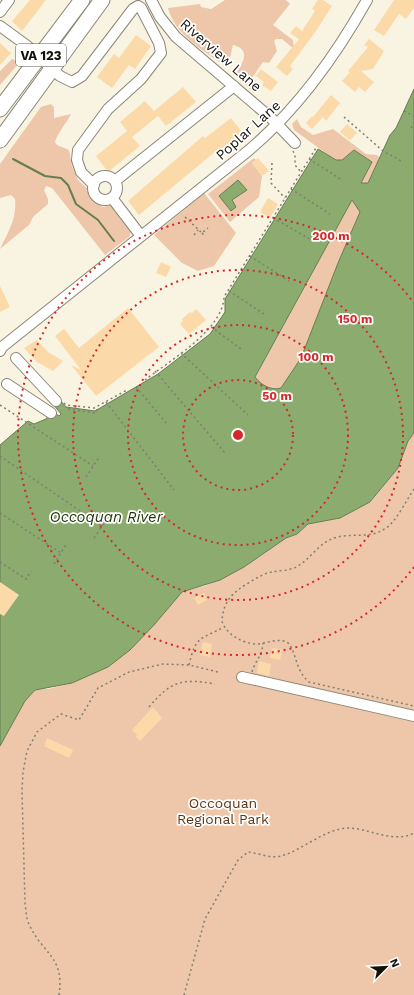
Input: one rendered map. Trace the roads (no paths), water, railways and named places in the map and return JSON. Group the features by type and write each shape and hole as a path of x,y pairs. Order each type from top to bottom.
{"highway":[{"name":"VA 123","path":"0,109 82,0"},
{"name":"VA 123","path":"0,140 102,0"},
{"path":"88,19 107,0"}],"street":[{"path":"0,12 9,0"},
{"name":"Riverview Lane","path":"152,0 160,17 176,37 278,124 292,146"},
{"name":"Poplar Lane","path":"0,351 2,347 248,151 278,124 306,94 320,75 367,0"},
{"path":"0,26 66,80 72,82 78,80 136,6 141,8 160,44 160,54 141,79 108,109 78,150 77,160 81,172 94,185"},
{"path":"115,181 234,86"},
{"path":"101,176 109,176 115,181 116,192 112,198 105,200 98,198 94,192 94,185 101,176"},
{"path":"112,198 141,236"},
{"path":"16,358 59,401"},
{"path":"7,384 51,413"},
{"path":"246,678 414,716"}],"water":[{"name":"Occoquan River","path":"414,89 414,433 408,441 398,468 370,502 340,518 308,524 297,534 286,538 244,567 220,580 182,592 130,650 108,667 72,683 35,690 25,701 0,746 0,445 28,421 34,424 46,419 52,411 59,416 61,414 53,404 59,399 66,407 95,411 158,374 210,334 225,312 225,299 318,149 336,160 342,160 354,150 372,162 361,183 368,183 390,135 396,128","holes":["352,200 360,212 338,263 301,358 281,388 274,389 266,387 255,377"]},
{"path":"238,180 247,190 232,200 236,207 231,211 219,196"}],"waterway":[{"path":"13,159 45,176 61,178 68,185 76,204 98,220 114,241"}],"park label":[{"name":"Occoquan Regional Park","path":"223,812"}]}
